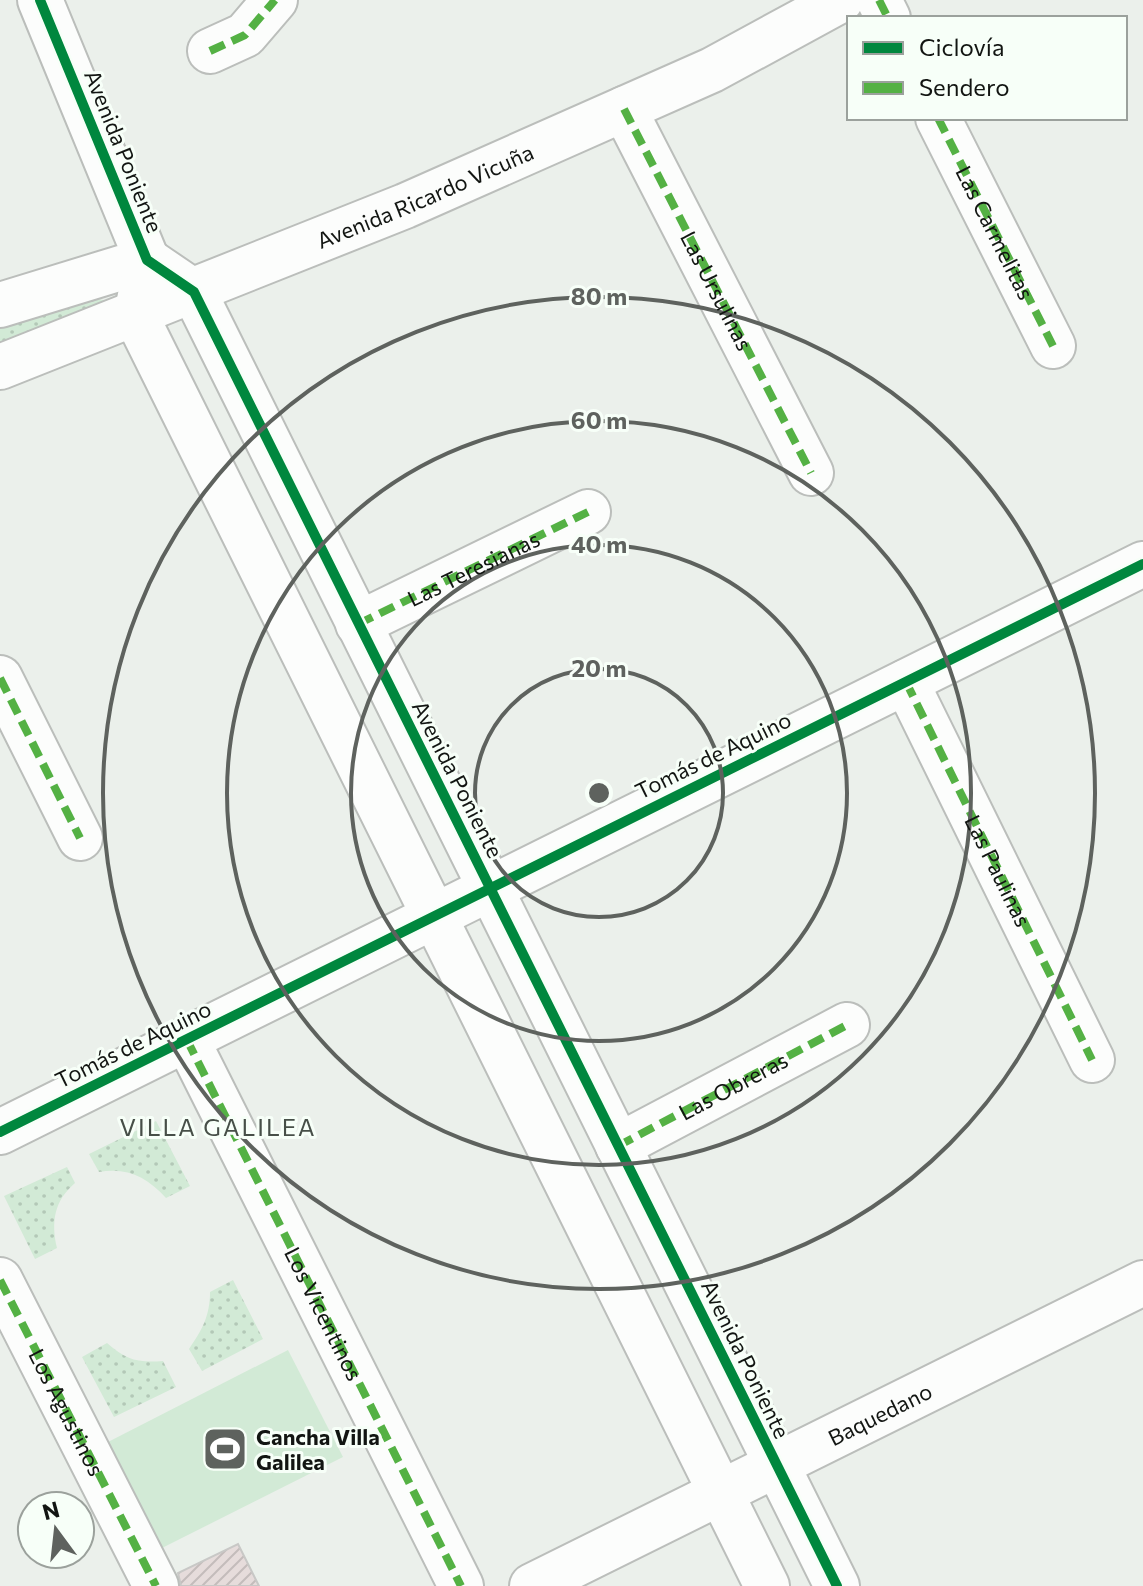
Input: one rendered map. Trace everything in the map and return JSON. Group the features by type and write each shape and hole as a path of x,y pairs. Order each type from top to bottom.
{"street":[{"name":"Avenida Poniente","path":"40,0 147,260 194,292 837,1586"},
{"path":"210,51 245,35 275,0"},
{"name":"Avenida Ricardo Vicuña","path":"0,367 136,316 405,206 772,40 841,0"},
{"name":"Las Ursulinas","path":"624,109 811,473"},
{"name":"Las Carmelitas","path":"939,120 1053,346"},
{"name":"Avenida Poniente","path":"136,316 147,260"},
{"path":"0,305 147,260"},
{"path":"136,316 767,1586"},
{"name":"Las Teresianas","path":"358,624 588,512"},
{"name":"Tomás de Aquino","path":"0,1132 1142,565"},
{"path":"0,678 80,838"},
{"name":"Las Paulinas","path":"906,682 1092,1060"},
{"name":"Las Obreras","path":"618,1146 847,1025"},
{"name":"Los Vicentinos","path":"187,1040 461,1586"},
{"name":"Los Agustinos","path":"0,1280 156,1586"},
{"name":"Baquedano","path":"532,1586 1143,1283"}],"green space":[{"path":"95,298 103,300 106,308 0,356 0,328"},
{"path":"156,1121 190,1186 166,1198 136,1175 119,1171 99,1172 89,1154"},
{"path":"67,1167 75,1183 62,1197 56,1212 54,1229 57,1248 35,1259 4,1196"},
{"path":"233,1280 263,1339 202,1371 189,1349 204,1322 210,1292"},
{"path":"107,1343 133,1359 163,1361 176,1387 114,1417 82,1357"},
{"name":"Cancha Villa Galilea","path":"288,1350 343,1457 162,1548 108,1442"}],"building":[{"path":"238,1544 259,1586 181,1586 178,1573"}],"marked path":[{"path":"210,51 245,35 275,0"},
{"path":"879,0 887,16"},
{"path":"624,109 811,473"},
{"path":"939,120 1053,346"},
{"path":"358,624 588,512"},
{"path":"0,678 80,838"},
{"path":"906,682 1092,1060"},
{"path":"618,1146 847,1025"},
{"path":"187,1040 461,1586"},
{"path":"0,1280 156,1586"}],"cycle path":[{"path":"40,0 147,260 194,292 837,1586"},
{"path":"0,1132 1143,564"}],"place":[{"name":"Cancha Villa Galilea","path":"225,1449"}],"district":[{"name":"VILLA GALILEA","path":"218,1126"}]}
